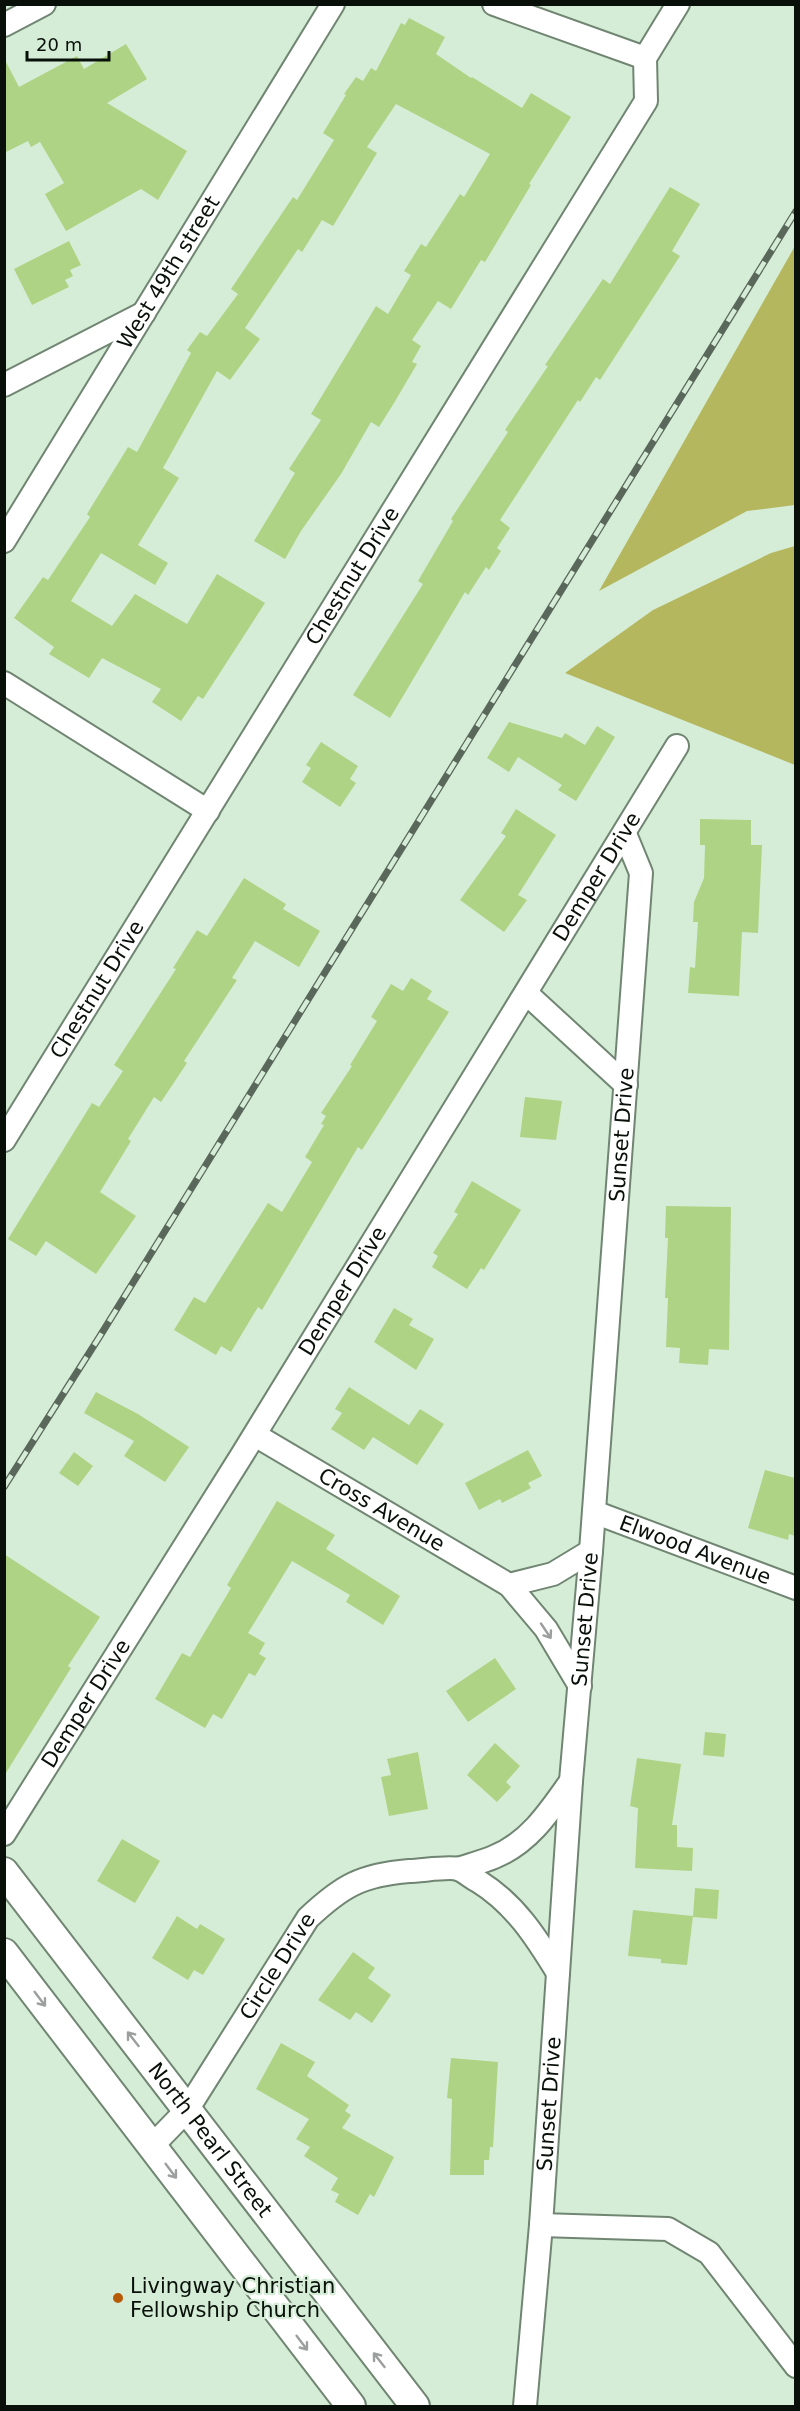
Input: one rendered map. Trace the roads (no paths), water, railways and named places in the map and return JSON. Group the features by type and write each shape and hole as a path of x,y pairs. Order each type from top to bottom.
{"street":[{"path":"4,25 44,4"},
{"name":"West 49th street","path":"4,541 333,4"},
{"path":"494,4 645,58 678,4"},
{"name":"Chestnut Drive","path":"4,1140 646,101 645,58"},
{"path":"4,385 144,314"},
{"path":"4,683 208,811"},
{"name":"Demper Drive","path":"4,1834 255,1435 677,746"},
{"name":"Sunset Drive","path":"525,2406 541,2225 571,1781 591,1551 641,873 625,834"},
{"path":"526,993 626,1085"},
{"name":"Cross Avenue","path":"255,1435 509,1585 546,1629 580,1686"},
{"name":"Elwood Avenue","path":"594,1512 795,1588"},
{"path":"509,1585 553,1574 591,1551"},
{"name":"Circle Drive","path":"152,2146 188,2110 308,1918 331,1896 356,1881 382,1873 458,1869 495,1857 520,1842 542,1822 571,1781"},
{"path":"458,1869 487,1887 513,1908 534,1933 558,1973"},
{"name":"North Pearl Street","path":"4,1872 415,2406"},
{"path":"4,1953 351,2406"},
{"path":"541,2225 668,2229 709,2253 795,2366"}],"railway":[{"path":"4,1487 100,1336 796,211"}],"place":[{"name":"Livingway Christian Fellowship Church","path":"118,2298"}]}
